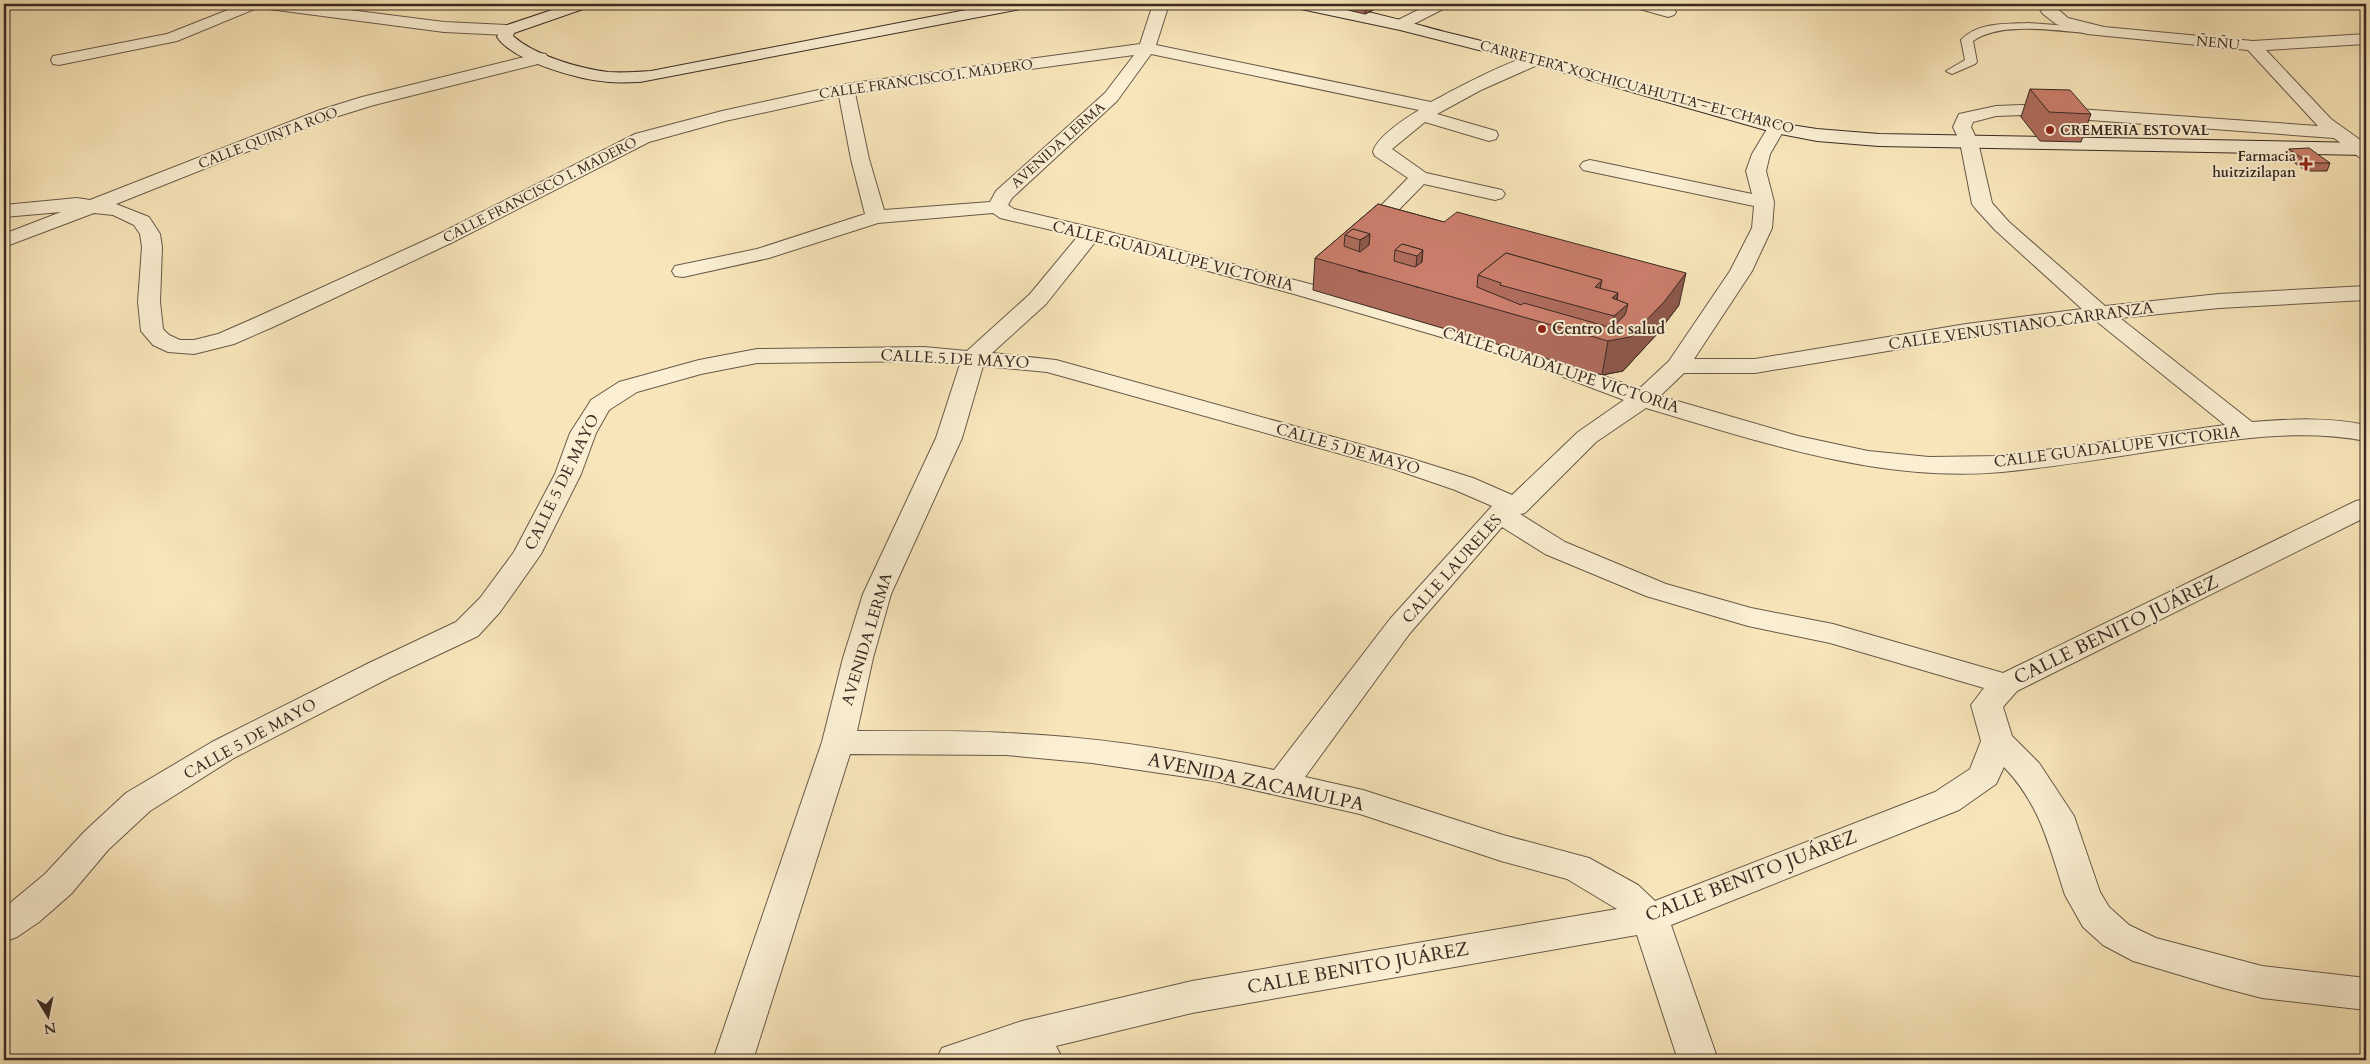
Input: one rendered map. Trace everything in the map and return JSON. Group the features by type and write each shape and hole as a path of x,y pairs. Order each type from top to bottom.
{"street":[{"path":"59,60 171,38 256,4"},
{"path":"269,4 444,27 507,30 584,4"},
{"path":"507,30 505,37 508,41 540,58 596,75 610,77 651,76 1020,4"},
{"name":"AVENIDA LERMA","path":"996,207 1003,194 1094,114 1110,97 1147,48 1161,4"},
{"name":"CARRETERA XOCHICUAHUTLA - EL CHARCO","path":"1301,4 1400,24 1536,59 1776,128 1848,138 2364,150"},
{"path":"1400,24 1442,4"},
{"path":"1638,4 1668,12"},
{"name":"ÑEÑU","path":"2044,4 2049,13 2062,21 2082,28 2104,32 2253,46 2325,123 2364,150"},
{"path":"2253,46 2366,39"},
{"name":"CALLE FRANCISCO I. MADERO","path":"95,207 118,210 142,221 150,234 152,247 149,302 152,331 161,340 176,346 194,347 226,339 444,239 642,138 722,116 846,88 1147,48 1428,112 1489,135"},
{"name":"CALLE QUINTA ROO","path":"4,241 348,107 540,58"},
{"path":"1495,194 1420,177 1390,159 1382,152 1383,147 1428,112 1492,78 1536,59"},
{"path":"846,88 860,159 876,218"},
{"path":"2246,430 2100,313 2028,251 1982,204 1969,142 1962,127 1966,118 1996,111 2022,110 2338,133"},
{"name":"CALLE LAURELES","path":"1282,783 1400,626 1507,510 1587,437 1643,399 1678,366 1741,271 1754,248 1762,228 1764,202 1756,170 1761,154 1776,128"},
{"path":"1590,166 1764,202"},
{"path":"1354,243 1420,177"},
{"path":"4,211 77,204 95,207"},
{"name":"CALLE GUADALUPE VICTORIA","path":"683,271 762,254 876,218 996,207 1007,214 1309,282 1521,353 1643,399 1793,443 1868,458 1929,465 2001,464 2246,430 2299,426 2342,428 2366,433"},
{"path":"974,357 1038,299 1091,233"},
{"name":"CALLE VENUSTIANO CARRANZA","path":"1678,366 1756,366 1966,331 2100,313 2219,301 2366,293"},
{"name":"CALLE 5 DE MAYO","path":"4,927 26,912 58,884 96,841 138,802 231,746 380,670 467,629 490,605 527,554 568,474 583,433 600,405 628,387 699,367 757,356 924,354 1048,365 1321,440 1464,484 1507,510 1555,548 1656,590 1748,617 1833,634 2006,684"},
{"name":"AVENIDA LERMA","path":"733,1060 838,742 858,658 877,594 949,438 974,357"},
{"name":"CALLE BENITO JUÁREZ","path":"956,1060 1033,1049 1192,997 1650,918 1946,801 1984,776 1996,741 1987,706 2006,684 2366,507"},
{"path":"1996,741 2027,771 2057,816 2083,894 2096,917 2116,935 2146,950 2220,972 2262,982 2366,994"},
{"name":"AVENIDA ZACAMULPA","path":"838,742 1006,744 1092,751 1214,769 1282,783 1363,802 1501,848 1576,868 1626,895 1650,918"},
{"path":"1650,918 1698,1060"}],"lane":[{"path":"1952,72 1971,62 1967,40 1973,32 1996,27 2020,26 2104,32"}],"building":[{"path":"1350,4 1373,4 1365,7"},
{"path":"2030,89 2070,90 2091,114 2049,112"},
{"path":"2309,148 2330,163 2309,163 2289,149"},
{"path":"1378,204 1444,222 1457,212 1686,273 1664,302 1630,337 1608,341 1315,258","holes":["1353,229 1370,234 1369,245 1360,252 1344,246 1345,235","1402,244 1423,250 1422,262 1415,267 1394,261 1395,250","1506,253 1602,280 1600,289 1618,293 1617,300 1628,304 1625,315 1612,328 1524,303 1521,305 1477,287 1478,275"]},
{"path":"1353,229 1370,234 1360,240 1345,235"},
{"path":"1402,244 1423,250 1417,256 1395,250"},
{"path":"1506,253 1602,280 1595,287 1618,293 1612,298 1628,304 1614,316 1500,285 1501,283 1478,275"}],"place":[{"name":"CREMERIA ESTOVAL","path":"2050,130"},
{"name":"Farmacia huitzizilapan","path":"2306,164"},
{"name":"Centro de salud","path":"1542,329"}]}
